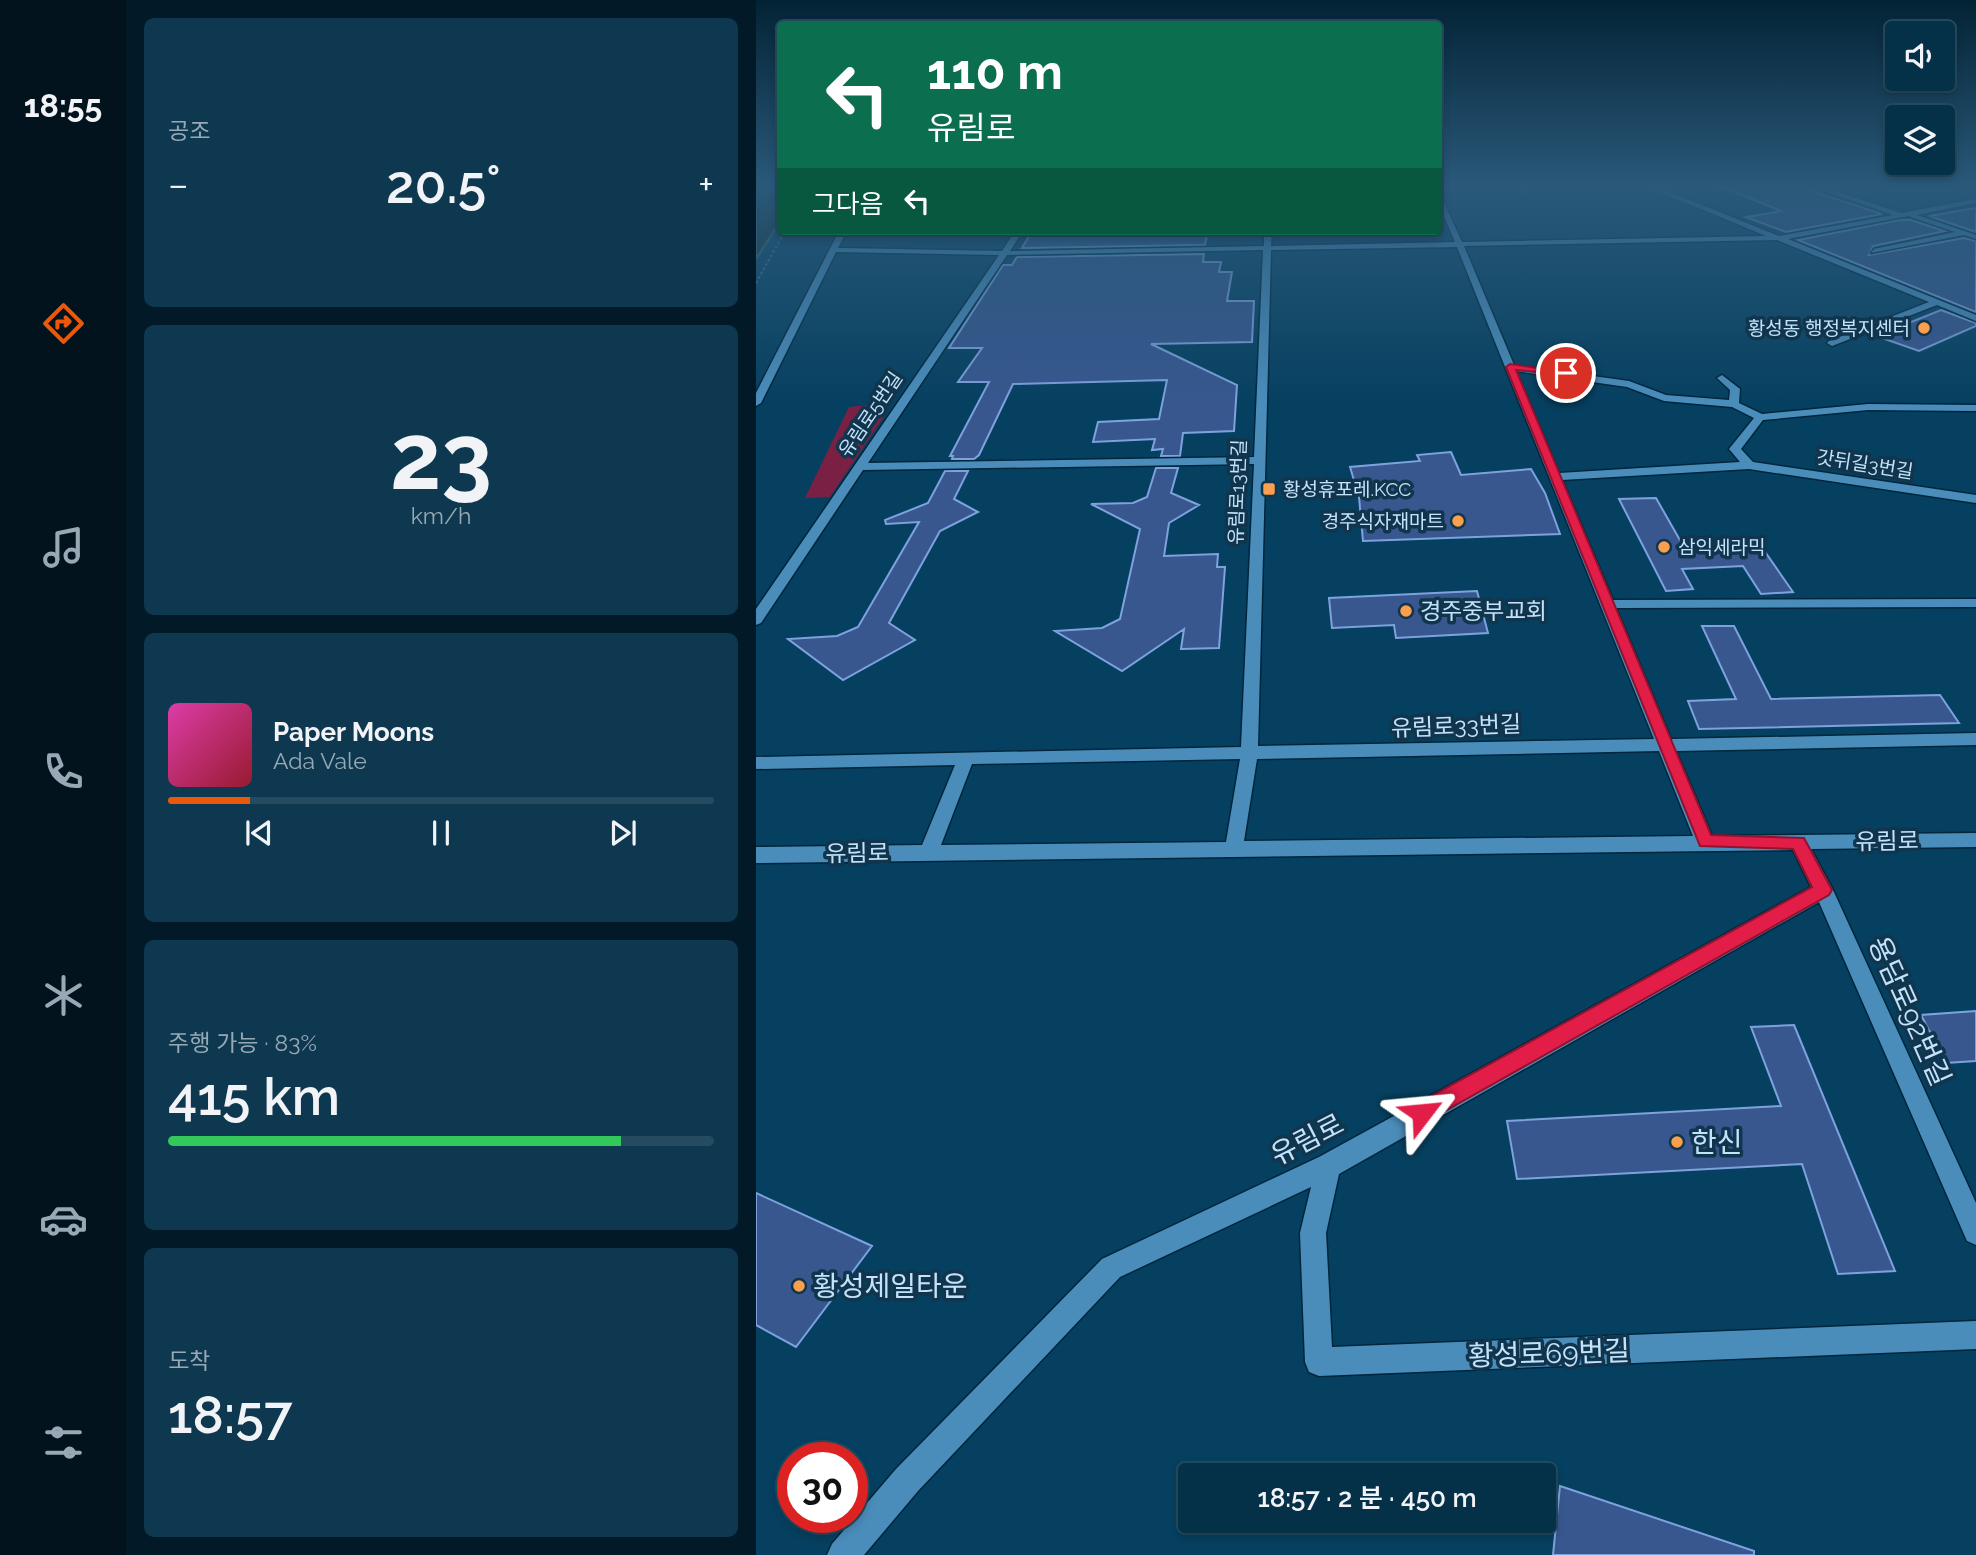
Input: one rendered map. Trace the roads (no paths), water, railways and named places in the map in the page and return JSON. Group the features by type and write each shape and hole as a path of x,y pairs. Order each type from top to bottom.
{"street":[{"path":"756,403 830,258"},
{"name":"유림로5번길","path":"756,620 1001,258"},
{"name":"유림로13번길","path":"1234,848 1249,755 1267,258"},
{"path":"1465,258 1706,842"},
{"path":"1830,258 1976,317"},
{"path":"1832,343 1937,302"},
{"path":"1510,367 1629,384 1664,398 1734,404 1760,417 1825,409 1927,405 1976,408"},
{"path":"1722,378 1735,389 1734,404"},
{"path":"1749,465 1735,449 1760,417"},
{"path":"859,467 1260,460"},
{"name":"갓뒤길3번길","path":"1556,477 1749,465 1976,499"},
{"path":"1917,492 1976,510"},
{"path":"1608,604 1975,604"},
{"name":"유림로33번길","path":"1249,755 1665,743 1976,739"},
{"path":"756,763 1249,755"},
{"path":"929,852 966,758"},
{"name":"유림로","path":"756,855 1976,840"},
{"path":"1798,842 1823,890"},
{"name":"유림로","path":"843,1555 907,1480 1111,1268 1328,1166 1823,890"},
{"name":"용담로92번길","path":"1823,890 1976,1233"},
{"name":"황성로69번길","path":"1328,1166 1313,1233 1319,1362 1976,1335"}],"place":[{"name":"황성동 행정복지센터","path":"1924,328"},
{"name":"황성휴포레.KCC","path":"1269,489"},
{"name":"경주식자재마트","path":"1458,521"},
{"name":"삼익세라믹","path":"1664,547"},
{"name":"경주중부교회","path":"1406,611"},
{"name":"한신","path":"1677,1142"},
{"name":"황성제일타운","path":"799,1286"}]}
